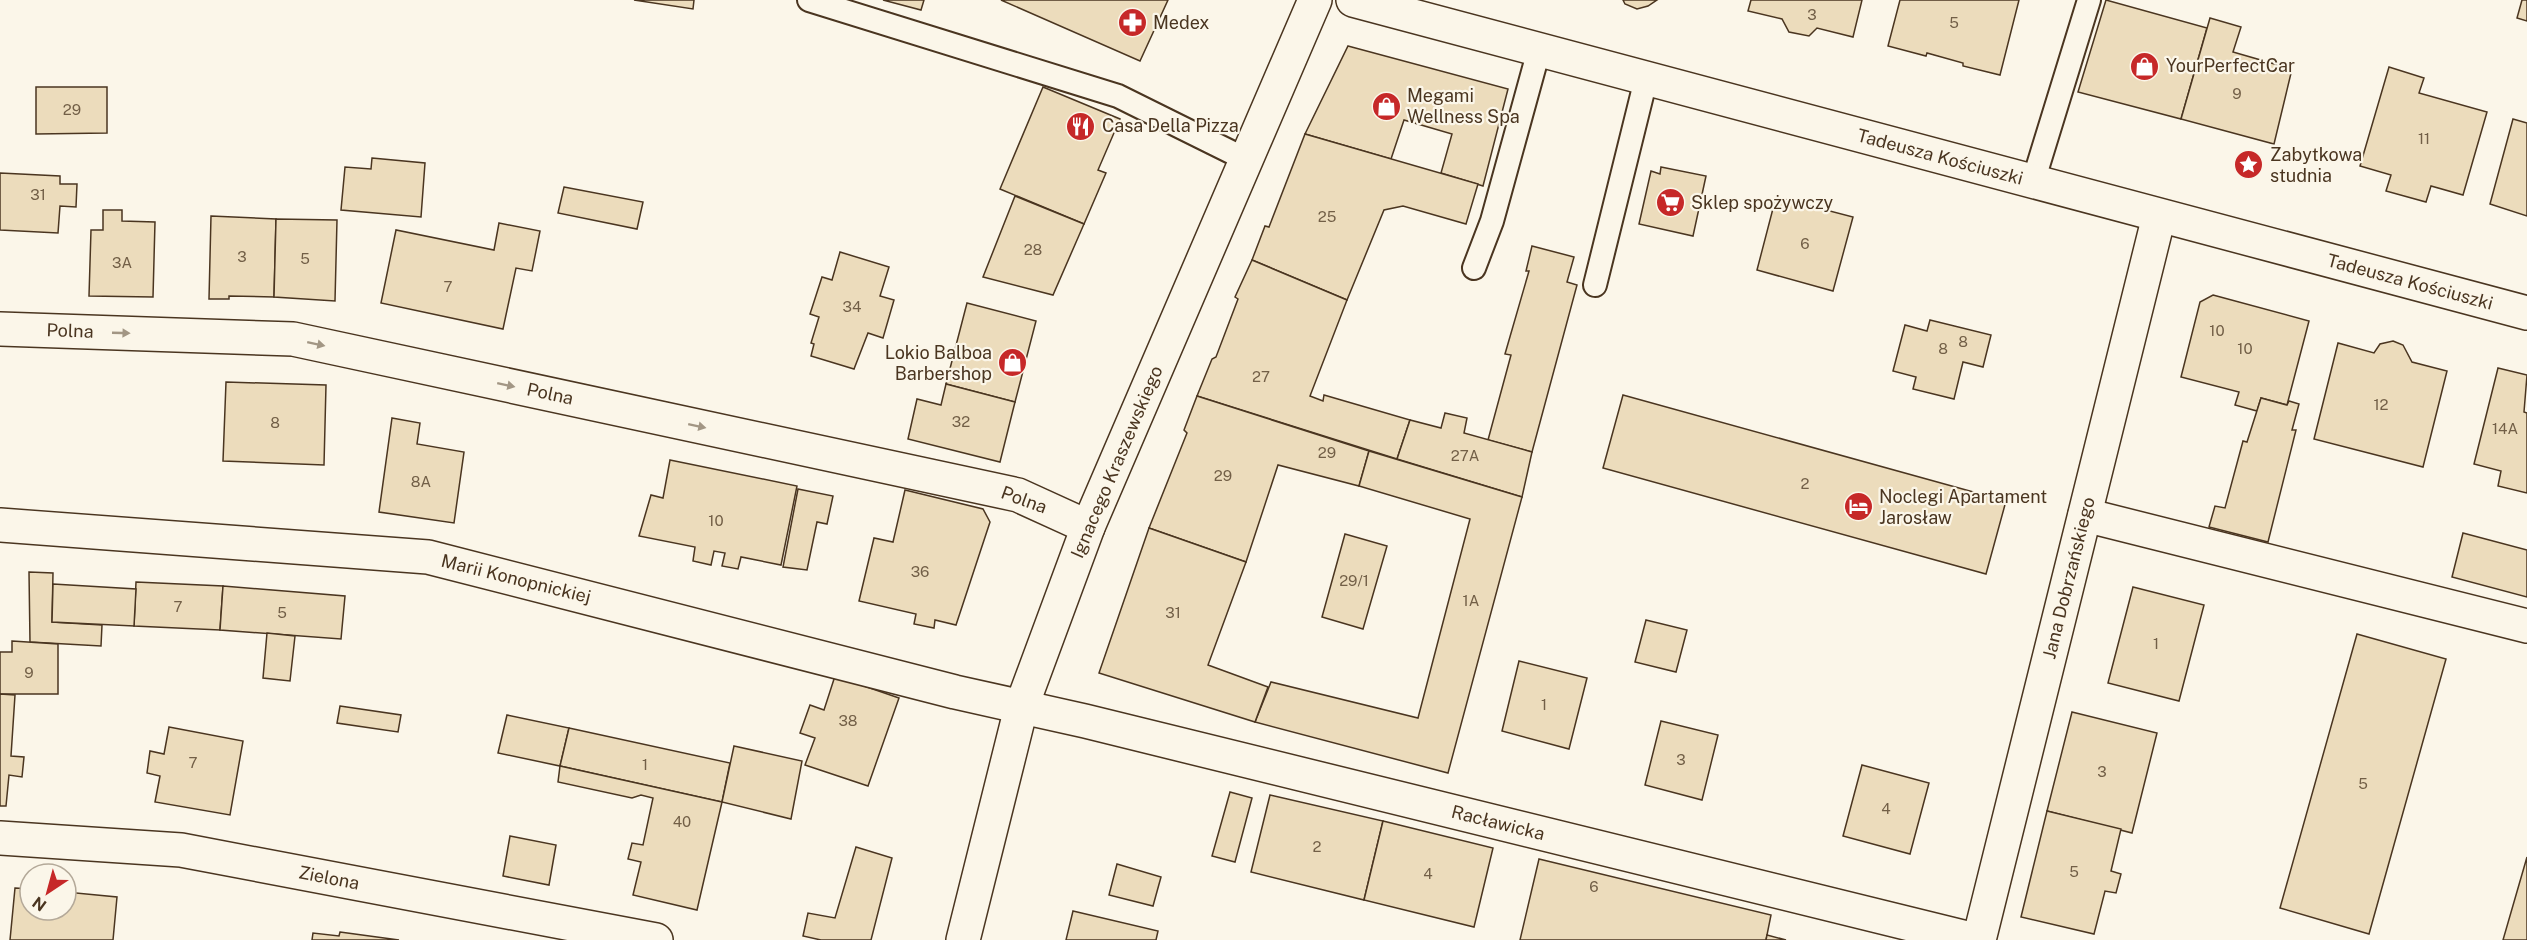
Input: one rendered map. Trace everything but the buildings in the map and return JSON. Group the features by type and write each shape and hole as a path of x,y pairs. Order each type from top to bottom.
{"street":[{"name":"Ignacego Kraszewskiego","path":"963,940 1021,708 1088,527 1315,0"},
{"name":"Tadeusza Kościuszki","path":"1353,0 2527,313"},
{"name":"Jana Dobrzańskiego","path":"1977,940 2159,216"},
{"name":"Polna","path":"0,329 293,339 1018,495 1088,527"},
{"path":"2085,515 2527,626"},
{"name":"Marii Konopnickiej","path":"0,525 428,556 1021,708"},
{"name":"Racławicka","path":"1021,708 1977,940"},
{"name":"Zielona","path":"0,838 181,850 656,940"}],"lane":[{"path":"809,0 810,3 1118,96 1245,159"},
{"path":"2033,182 2089,0"},
{"path":"1474,268 1492,221 1539,50"},
{"path":"1594,285 1647,79"}],"place":[{"name":"Medex","path":"1132,23"},
{"name":"YourPerfectCar","path":"2145,66"},
{"name":"Megami Wellness Spa","path":"1386,106"},
{"name":"Casa Della Pizza","path":"1081,126"},
{"name":"Zabytkowa studnia","path":"2249,165"},
{"name":"Sklep spożywczy","path":"1670,203"},
{"name":"Lokio Balboa Barbershop","path":"1013,363"},
{"name":"Noclegi Apartament Jarosław","path":"1858,507"}]}
